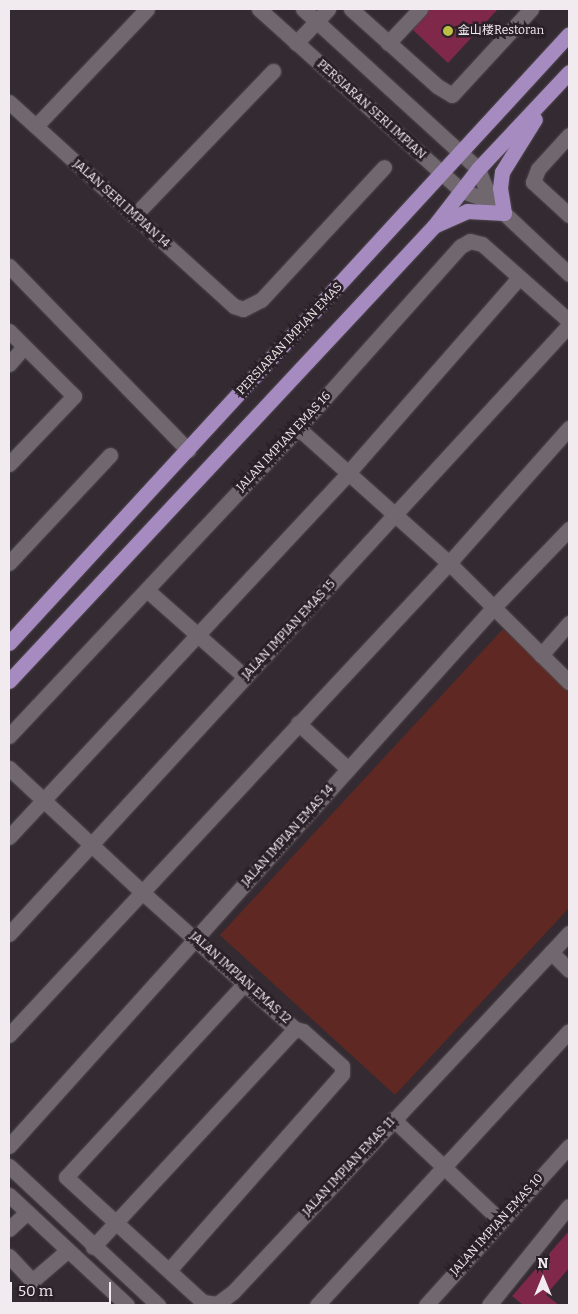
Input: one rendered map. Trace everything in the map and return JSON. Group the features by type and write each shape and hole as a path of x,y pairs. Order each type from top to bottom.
{"main road":[{"name":"PERSIARAN IMPIAN EMAS","path":"9,643 461,154 569,34"},
{"path":"9,681 434,226 478,169 569,72"},
{"path":"434,226 467,211 504,213 500,188 502,172 553,90"}],"street":[{"path":"36,126 148,9"},
{"name":"PERSIARAN SERI IMPIAN","path":"259,9 462,191 491,201"},
{"path":"303,9 478,169 491,201 569,274"},
{"path":"296,43 328,9"},
{"path":"351,9 437,86 452,95 531,9"},
{"path":"388,43 420,9"},
{"path":"134,216 273,71"},
{"name":"JALAN SERI IMPIAN 14","path":"9,102 234,306 243,309 261,300 384,167"},
{"path":"569,135 538,169 533,182 569,215"},
{"name":"JALAN IMPIAN EMAS 16","path":"9,736 298,428 461,246 470,241 482,244 569,321"},
{"path":"9,266 188,450"},
{"path":"9,837 348,473 519,278"},
{"name":"JALAN IMPIAN EMAS 15","path":"9,934 93,846 245,677 569,325"},
{"path":"9,330 74,396 9,464"},
{"path":"9,364 24,347"},
{"path":"298,428 449,563 568,680"},
{"path":"9,1035 449,563 569,428"},
{"path":"11,556 110,455"},
{"name":"JALAN IMPIAN EMAS 14","path":"9,1146 493,608 569,529"},
{"path":"146,590 245,677"},
{"path":"541,654 569,623"},
{"path":"298,723 348,769"},
{"name":"JALAN IMPIAN EMAS 12","path":"9,768 143,893 246,982 295,1029 118,1223 93,1247"},
{"name":"JALAN IMPIAN EMAS 11","path":"246,982 66,1177 203,1302 217,1305 233,1292 569,933"},
{"path":"551,952 569,970"},
{"path":"169,1270 342,1074 342,1066 303,1031 295,1029"},
{"path":"317,1305 569,1031"},
{"path":"394,1119 501,1221"},
{"name":"JALAN IMPIAN EMAS 10","path":"426,1305 569,1146"},
{"path":"9,1166 93,1247 158,1305"},
{"path":"9,1196 127,1305"},
{"path":"489,1305 569,1206"},
{"path":"9,1229 27,1212"},
{"path":"9,1256 32,1281 67,1250"}],"shaded area":[{"path":"503,629 569,687 569,908 395,1095 220,935"}],"building":[{"path":"429,9 498,9 448,63 413,30"},
{"path":"569,1231 569,1268 546,1295 559,1305 523,1305 512,1296"}],"place":[{"name":"金山楼Restoran","path":"448,31"}]}
